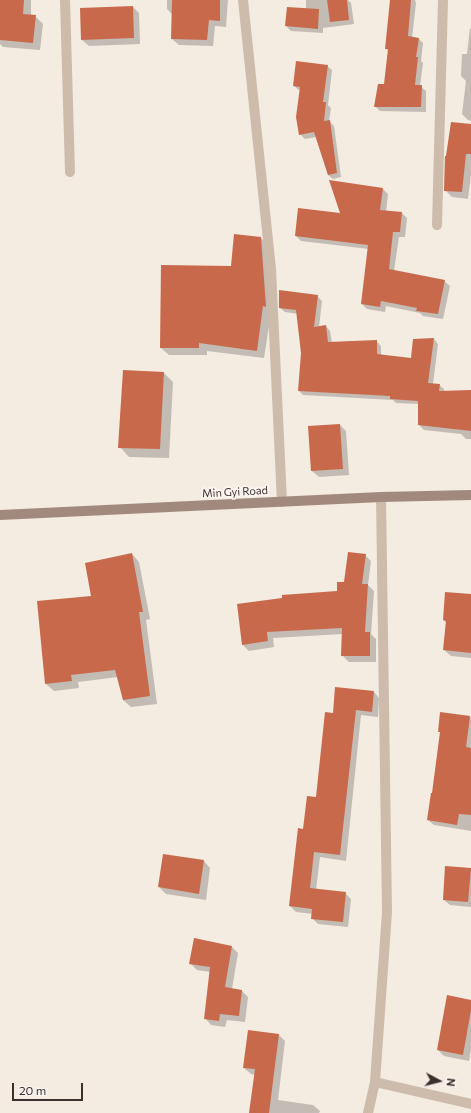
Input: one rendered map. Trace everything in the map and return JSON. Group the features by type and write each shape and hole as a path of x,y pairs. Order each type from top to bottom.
{"main road":[{"name":"Min Gyi Road","path":"0,515 381,497 471,495"}],"street":[{"path":"65,0 70,172"},
{"path":"243,0 271,269 282,502"},
{"path":"437,225 443,0"},
{"path":"368,1113 374,1082 387,912 381,497"},
{"path":"374,1082 471,1104"}],"building":[{"path":"0,0 24,0 23,14 36,15 33,43 0,40"},
{"path":"172,0 220,0 220,21 209,20 207,40 171,39"},
{"path":"327,0 347,0 349,20 330,22"},
{"path":"390,0 411,0 408,36 419,38 416,57 418,57 415,85 422,85 421,107 374,107 378,84 384,84 388,49 385,49"},
{"path":"133,6 134,38 81,40 80,8"},
{"path":"287,7 319,9 318,29 285,26"},
{"path":"296,61 328,65 323,102 326,102 324,121 330,120 337,173 328,175 314,132 299,135 296,117 300,87 293,86"},
{"path":"451,122 471,124 471,154 466,154 462,192 444,191 445,156"},
{"path":"329,180 383,188 380,210 402,212 400,232 393,232 389,269 445,280 438,314 416,311 417,308 381,301 380,307 361,304 368,245 295,236 298,208 340,213"},
{"path":"234,234 261,237 266,307 263,306 257,351 199,343 199,348 160,348 161,265 231,266"},
{"path":"279,290 318,295 314,327 326,325 328,342 377,340 377,354 411,358 413,339 434,338 428,383 440,384 439,391 471,390 471,431 418,425 418,401 390,399 390,396 298,391 301,353 296,310 279,308"},
{"path":"123,370 164,372 160,449 118,448"},
{"path":"340,424 343,469 311,471 308,426"},
{"path":"348,552 366,554 362,584 368,584 365,632 370,632 370,656 341,656 342,628 267,632 268,641 242,645 237,604 282,598 282,595 337,591 337,582 344,582"},
{"path":"132,553 143,612 139,612 150,696 123,700 115,670 71,675 72,681 45,684 37,601 91,596 85,563"},
{"path":"445,592 471,594 471,653 443,650 446,621 443,620"},
{"path":"335,687 374,691 372,712 356,710 340,855 314,852 310,888 346,892 343,922 311,919 312,909 289,906 298,828 303,829 307,796 316,797 325,712 333,713"},
{"path":"440,712 470,716 466,747 471,748 471,815 459,814 457,825 427,820 440,732 438,732"},
{"path":"163,854 204,860 199,894 158,887"},
{"path":"445,866 471,868 468,902 443,900"},
{"path":"194,938 232,946 225,987 242,990 239,1016 220,1014 219,1021 204,1019 210,967 189,964"},
{"path":"447,995 471,1000 471,1010 463,1055 437,1050"},
{"path":"248,1030 279,1034 269,1113 249,1113 255,1069 243,1068"}]}
